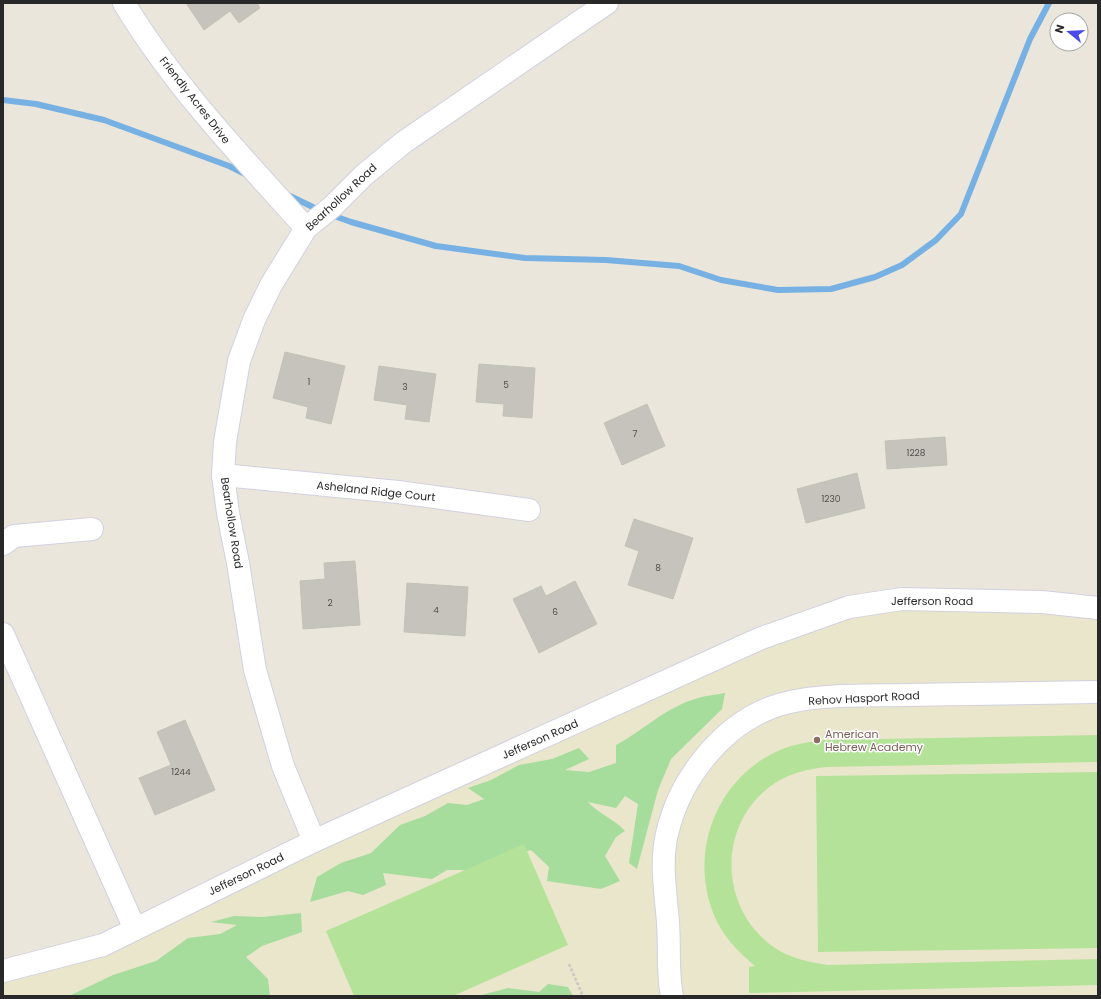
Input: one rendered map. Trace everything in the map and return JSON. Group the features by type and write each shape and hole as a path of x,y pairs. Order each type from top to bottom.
{"street":[{"name":"Friendly Acres Drive","path":"124,3 135,22 212,124 306,228"},
{"name":"Bearhollow Road","path":"314,841 283,766 255,670 223,476 228,416 239,361 254,320 271,285 306,228 332,207 364,175 404,142 607,3"},
{"name":"Asheland Ridge Court","path":"223,476 398,492 530,510"},
{"path":"3,544 14,536 92,529"},
{"name":"Jefferson Road","path":"3,971 103,945 314,841 759,639 849,607 902,599 1042,602 1098,608"},
{"path":"3,634 135,929"},
{"name":"Rehov Hasport Road","path":"672,996 668,923 663,872 666,835 674,809 687,782 704,756 746,721 770,708 813,699 870,696 1098,692"}],"path":[{"path":"569,964 583,996"}],"shaded area":[{"name":"American Hebrew Academy","path":"849,607 1098,608 1098,996 3,996 3,971 103,945"}],"green space":[{"path":"725,693 722,709 671,759 658,790 637,869 629,863 638,804 625,796 616,808 588,802 625,831 616,837 605,856 620,881 601,889 547,881 549,867 531,850 515,855 486,874 462,870 447,870 432,879 383,873 386,885 363,895 348,891 310,902 317,877 341,863 371,853 400,825 425,816 448,803 467,805 484,799 468,788 491,780 519,765 552,759 579,748 589,759 565,770 589,772 616,763 616,745 662,715 682,704 696,699"},
{"path":"1098,735 1098,762 827,767 806,770 793,774 775,783 756,800 742,820 734,842 732,866 734,889 743,911 756,931 775,948 793,957 827,965 1098,959 1098,985 749,993 749,967 755,966 731,943 717,922 707,891 704,866 707,842 714,819 725,797 739,778 758,762 785,748 824,740"},
{"path":"1098,772 1098,948 818,952 816,776"},
{"path":"524,844 568,945 453,996 354,996 326,931"},
{"path":"301,913 302,932 262,946 246,957 268,979 270,996 69,996 113,975 156,961 188,938 220,934 237,925 211,922 234,916 262,917"},
{"path":"548,984 568,987 573,996 478,996 508,988 539,992"}],"building":[{"path":"186,3 257,3 260,8 239,23 230,11 204,30"},
{"path":"285,352 345,366 331,424 306,418 308,407 273,398"},
{"path":"479,364 535,368 532,418 503,416 504,404 476,402"},
{"path":"379,366 436,374 429,422 405,419 407,405 374,400"},
{"path":"647,404 665,446 622,465 604,423"},
{"path":"945,437 947,465 887,469 885,441"},
{"path":"857,473 865,508 806,523 797,489"},
{"path":"634,519 693,538 673,599 628,585 639,551 625,546"},
{"path":"355,561 360,625 303,629 300,581 325,579 324,563"},
{"path":"575,581 597,624 539,653 513,599 541,586 546,596"},
{"path":"407,583 468,587 465,636 404,632"},
{"path":"185,720 215,790 155,815 139,778 171,765 157,732"}],"waterway":[{"path":"329,214 351,222 436,246 525,258 606,260 679,266 721,280 778,290 831,289 875,277 902,265 936,240 961,214 1030,39 1049,3"},
{"path":"3,100 36,104 104,120 229,166 247,175"},
{"path":"288,195 321,211"}],"place":[{"name":"American Hebrew Academy","path":"817,740"}]}
